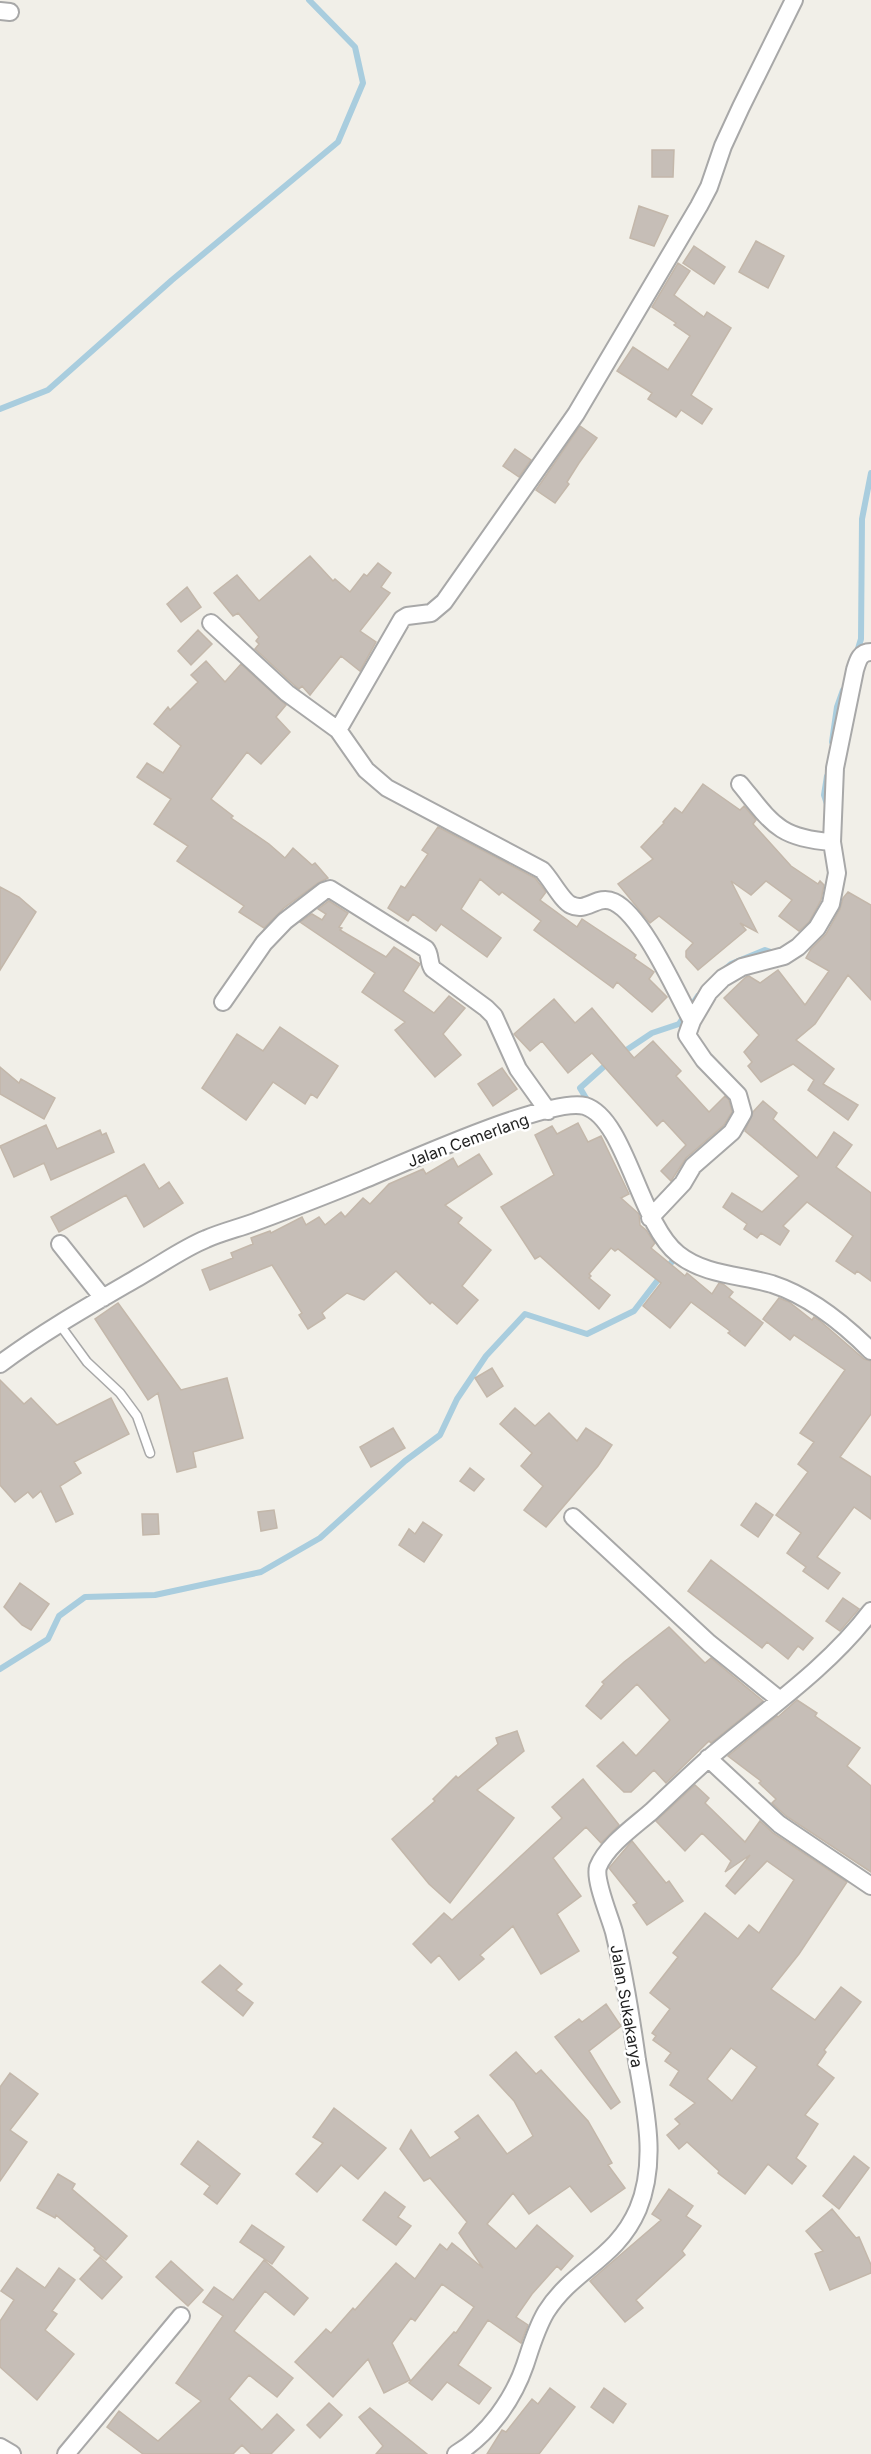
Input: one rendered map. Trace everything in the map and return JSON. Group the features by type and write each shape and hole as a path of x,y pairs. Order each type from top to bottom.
{"street":[{"path":"338,730 402,620 407,616 431,613 444,602 576,414 709,188 723,146 794,0"},
{"path":"212,623 287,693 338,730 366,770 387,788 542,870 564,900 571,905 587,907 597,900 604,899 621,907 634,920 649,942 692,1021"},
{"path":"651,1218 683,1183 693,1166 732,1132 743,1113 738,1095 704,1060 687,1035 692,1021 709,992 723,978 742,967 784,956 798,947 817,928 831,904 837,873 832,842 836,768 859,658 864,653 871,652"},
{"path":"740,784 776,827 796,837 832,842"},
{"path":"223,1002 264,943 285,921 311,900 330,889 426,949 429,952 429,964 433,969 494,1016 518,1069 548,1111"},
{"name":"Jalan Cemerlang","path":"0,1364 103,1298 204,1239 358,1182 471,1135 548,1111 572,1106 584,1106 610,1125 651,1218 665,1241 679,1255 701,1268 773,1285 804,1299 842,1326 871,1351"},
{"path":"60,1244 103,1298"},
{"path":"573,1517 709,1643 780,1700"},
{"name":"Jalan Sukakarya","path":"456,2454 487,2428 502,2410 524,2366 533,2339 546,2313 560,2293 615,2247 629,2229 645,2188 648,2170 647,2128 629,2005 614,1930 597,1872 603,1858 708,1758 780,1700 843,1642 871,1611"},
{"path":"708,1758 779,1824 871,1886"},
{"path":"66,2454 181,2316"},
{"path":"0,2447 12,2454"}],"lane":[{"path":"60,1325 87,1362 120,1393 137,1416 150,1453"}],"building":[{"path":"652,150 674,150 673,177 652,177"},
{"path":"639,206 668,216 654,246 630,238"},
{"path":"756,241 784,256 768,288 739,272"},
{"path":"694,246 725,267 714,284 683,263"},
{"path":"678,263 690,271 674,295 704,317 707,312 731,328 691,395 712,409 702,424 681,410 676,417 648,399 652,393 617,371 633,347 668,370 690,336 674,325 676,323 652,307"},
{"path":"580,426 597,438 555,503 536,490"},
{"path":"515,449 531,460 519,477 503,466"},
{"path":"310,556 333,581 335,579 350,592 364,574 367,576 378,563 391,573 381,587 390,593 360,631 376,642 360,671 341,656 310,695 302,686 299,689 294,685 255,649 259,644 256,641 259,637 238,613 233,616 214,593 237,575 259,601"},
{"path":"187,587 201,607 181,622 167,604"},
{"path":"198,630 212,644 191,665 178,651"},
{"path":"206,661 225,682 241,664 286,705 276,717 290,732 261,764 247,752 211,799 233,816 231,818 285,858 293,848 312,865 315,863 328,878 284,908 264,928 239,912 244,906 177,861 188,846 154,824 171,799 137,777 147,763 163,773 181,746 154,724 168,707 170,710 198,682 191,675"},
{"path":"703,784 740,810 744,806 756,820 753,824 791,866 818,884 820,881 824,885 821,900 809,922 799,931 779,916 792,900 766,881 751,895 731,881 757,932 740,923 746,930 698,970 686,957 686,951 693,943 659,916 650,923 618,884 653,859 641,847 675,808 682,813"},
{"path":"438,827 535,878 546,892 540,900 577,927 582,919 636,955 634,958 654,972 649,979 667,997 652,1012 617,982 613,988 534,930 541,921 502,892 499,895 480,879 461,909 501,938 487,957 441,924 436,931 413,914 408,921 388,908 401,886 405,888 428,854 422,850"},
{"path":"0,887 19,897 36,912 0,970"},
{"path":"848,892 871,905 871,1000 848,975 815,1024 796,1040 834,1069 823,1084 858,1105 848,1120 808,1090 814,1080 793,1064 761,1082 748,1066 752,1062 744,1052 759,1035 724,998 746,977 749,976 760,983 778,970 805,1005 829,971 806,958 811,949 826,934"},
{"path":"329,901 348,913 339,927 342,928 340,930 386,957 394,947 420,964 403,991 434,1013 449,996 465,1008 443,1034 461,1055 435,1077 395,1030 405,1022 362,992 375,973 300,922 312,914 322,920 326,914 318,909"},
{"path":"554,999 575,1023 592,1008 634,1058 653,1041 681,1071 676,1076 709,1112 725,1096 729,1100 732,1112 724,1125 686,1158 671,1181 661,1171 686,1145 663,1120 657,1126 592,1053 568,1073 542,1041 530,1051 514,1034"},
{"path":"280,1027 338,1066 317,1098 311,1094 305,1104 273,1082 246,1120 202,1088 237,1034 263,1051"},
{"path":"0,1067 19,1083 21,1079 55,1098 44,1119 0,1094"},
{"path":"502,1068 517,1089 493,1106 478,1084"},
{"path":"763,1101 777,1113 773,1119 817,1158 834,1132 852,1145 836,1167 871,1193 871,1281 857,1271 855,1274 836,1261 853,1236 807,1202 783,1226 789,1231 780,1245 761,1233 757,1238 744,1229 747,1224 723,1207 732,1193 762,1212 799,1176 745,1131 753,1112"},
{"path":"578,1123 588,1142 601,1136 629,1194 621,1198 639,1214 640,1225 655,1243 651,1248 685,1276 687,1273 712,1294 719,1283 723,1284 733,1292 729,1297 763,1323 745,1346 728,1333 730,1331 691,1302 670,1328 643,1306 661,1283 618,1249 615,1251 611,1248 589,1274 591,1276 589,1278 610,1295 599,1309 540,1256 535,1259 501,1207 554,1175 535,1135 552,1126 557,1134"},
{"path":"46,1125 57,1149 100,1130 102,1135 106,1133 114,1152 51,1180 44,1163 14,1177 0,1146"},
{"path":"479,1154 492,1174 445,1205 462,1218 458,1223 491,1250 462,1286 478,1300 457,1324 432,1302 430,1304 396,1271 364,1300 347,1293 322,1313 325,1318 308,1329 299,1315 302,1313 272,1265 210,1290 202,1270 233,1258 231,1253 253,1244 251,1238 270,1231 271,1233 302,1217 306,1225 319,1217 325,1225 341,1212 345,1217 363,1198 370,1204 389,1184 423,1169 426,1174 453,1158 458,1167"},
{"path":"144,1164 159,1189 169,1182 183,1203 144,1227 126,1195 59,1232 51,1217"},
{"path":"779,1298 789,1302 812,1320 814,1317 819,1320 864,1359 871,1361 871,1414 840,1457 871,1477 871,1519 854,1507 817,1557 840,1573 828,1589 803,1571 806,1567 787,1553 801,1533 776,1515 808,1472 798,1464 814,1442 800,1433 845,1370 794,1335 790,1340 763,1319"},
{"path":"118,1303 181,1390 227,1378 243,1438 193,1452 196,1467 177,1472 158,1393 148,1400 95,1319"},
{"path":"492,1368 503,1386 487,1397 475,1378"},
{"path":"0,1380 24,1404 31,1398 57,1425 111,1398 129,1434 74,1462 81,1473 60,1486 73,1514 56,1522 41,1491 33,1498 28,1492 15,1502 0,1485"},
{"path":"515,1408 535,1426 549,1413 577,1441 586,1428 612,1445 598,1466 546,1527 524,1510 543,1486 521,1466 532,1453 500,1424"},
{"path":"393,1428 405,1448 371,1467 360,1447"},
{"path":"470,1468 484,1479 474,1491 460,1481"},
{"path":"756,1503 773,1515 758,1537 741,1525"},
{"path":"274,1510 277,1528 261,1531 258,1512"},
{"path":"142,1514 158,1514 159,1534 143,1535"},
{"path":"423,1522 442,1535 424,1562 399,1545 409,1529 415,1534"},
{"path":"711,1560 813,1638 803,1650 798,1646 788,1659 767,1642 762,1648 688,1591"},
{"path":"20,1583 49,1604 31,1630 22,1625 4,1607"},
{"path":"843,1598 859,1609 840,1631 826,1621"},
{"path":"669,1627 705,1663 711,1658 763,1701 711,1743 709,1741 666,1783 654,1770 631,1792 624,1792 597,1766 623,1742 636,1756 670,1720 637,1684 601,1719 586,1706 604,1684 602,1682"},
{"path":"797,1700 817,1713 815,1716 860,1748 847,1766 871,1786 871,1872 786,1816 772,1803 776,1799 759,1783 761,1781 728,1756"},
{"path":"517,1731 524,1751 477,1790 514,1818 450,1903 429,1884 392,1839 435,1801 433,1799 456,1776 458,1778 498,1744 496,1738"},
{"path":"583,1779 619,1825 601,1843 586,1827 553,1858 581,1896 557,1914 579,1951 541,1974 513,1926 480,1955 484,1959 459,1980 439,1955 431,1963 413,1944 444,1913 452,1920 562,1818 552,1807"},
{"path":"695,1785 709,1798 705,1803 745,1842 760,1821 773,1833 847,1882 799,1954 771,1989 815,2020 841,1987 861,2002 824,2050 826,2052 817,2065 834,2078 805,2115 818,2124 796,2158 806,2166 792,2184 768,2164 745,2194 718,2173 719,2171 687,2142 679,2149 667,2135 680,2124 675,2119 695,2103 670,2085 679,2071 665,2061 671,2053 653,2040 656,2036 652,2033 670,2009 650,1993 678,1957 673,1953 705,1913 738,1939 749,1925 759,1933 794,1880 767,1861 735,1894 726,1886 750,1855 725,1872 731,1861 702,1833 685,1851 656,1821","holes":["731,2048 757,2067 732,2101 707,2079"]},
{"path":"632,1841 666,1883 669,1881 683,1901 647,1925 633,1905 637,1903 609,1868"},
{"path":"220,1965 242,1984 236,1990 253,2003 243,2016 202,1982"},
{"path":"606,2004 621,2026 589,2051 620,2102 611,2109 555,2037 579,2019 582,2022"},
{"path":"516,2052 536,2074 541,2070 588,2121 612,2163 608,2165 625,2188 591,2212 570,2186 529,2214 513,2193 487,2224 516,2249 537,2225 573,2256 561,2270 557,2266 532,2294 516,2317 528,2325 521,2343 488,2320 458,2365 491,2388 479,2404 447,2382 432,2400 409,2383 454,2332 456,2333 474,2307 442,2284 415,2321 411,2318 392,2343 410,2380 384,2393 368,2359 333,2397 295,2362 326,2329 331,2333 353,2308 355,2310 396,2263 415,2279 440,2244 447,2250 452,2243 483,2268 459,2233 467,2222 430,2178 424,2181 400,2149 411,2130 430,2158 460,2138 455,2132 478,2115 507,2154 533,2136 514,2101 490,2075"},
{"path":"10,2073 38,2094 10,2130 27,2142 0,2181 0,2087"},
{"path":"334,2108 386,2148 358,2179 341,2165 317,2192 296,2174 323,2143 313,2137"},
{"path":"198,2141 240,2174 217,2204 204,2194 210,2186 181,2164"},
{"path":"854,2156 869,2168 839,2209 823,2196"},
{"path":"58,2174 75,2184 72,2189 127,2236 106,2260 56,2215 55,2218 37,2208"},
{"path":"669,2189 693,2206 686,2216 701,2226 682,2251 685,2255 636,2300 643,2308 625,2322 590,2281 661,2220 652,2214"},
{"path":"385,2192 405,2207 398,2217 411,2226 396,2245 363,2220"},
{"path":"832,2209 856,2238 859,2237 871,2265 871,2273 830,2290 815,2254 823,2251 806,2231"},
{"path":"252,2225 284,2247 272,2264 240,2242"},
{"path":"100,2257 122,2277 102,2299 80,2279"},
{"path":"264,2260 308,2298 294,2315 265,2291 234,2331 293,2378 277,2397 249,2375 229,2399 262,2430 277,2414 294,2430 271,2454 251,2454 242,2445 233,2454 143,2454 107,2427 119,2411 158,2441 201,2401 176,2383 223,2316 203,2302 214,2287 233,2300"},
{"path":"171,2261 203,2290 188,2306 156,2277"},
{"path":"17,2268 45,2288 59,2268 75,2280 52,2311 57,2314 45,2330 74,2354 37,2400 0,2367 0,2321 14,2300 1,2291"},
{"path":"550,2388 575,2407 539,2454 487,2454 502,2430 506,2432 532,2399 538,2404"},
{"path":"604,2388 626,2404 613,2423 591,2407"},
{"path":"329,2403 342,2415 320,2438 307,2425"},
{"path":"370,2408 427,2454 376,2454 383,2446 359,2417"}],"waterway":[{"path":"0,409 48,390 172,280 338,142 363,83 355,47 309,0"},
{"path":"857,652 861,639 862,519 871,473"},
{"path":"832,742 837,707 843,690"},
{"path":"827,776 824,795 828,807"},
{"path":"724,970 731,964 765,950 774,953"},
{"path":"622,1053 652,1033 679,1024 698,996"},
{"path":"590,1105 580,1088 609,1062"},
{"path":"0,1669 48,1639 59,1616 85,1597 155,1595 261,1572 320,1538 405,1461 440,1435 457,1399 486,1356 525,1314 587,1334 634,1311 674,1259 670,1253"}]}
